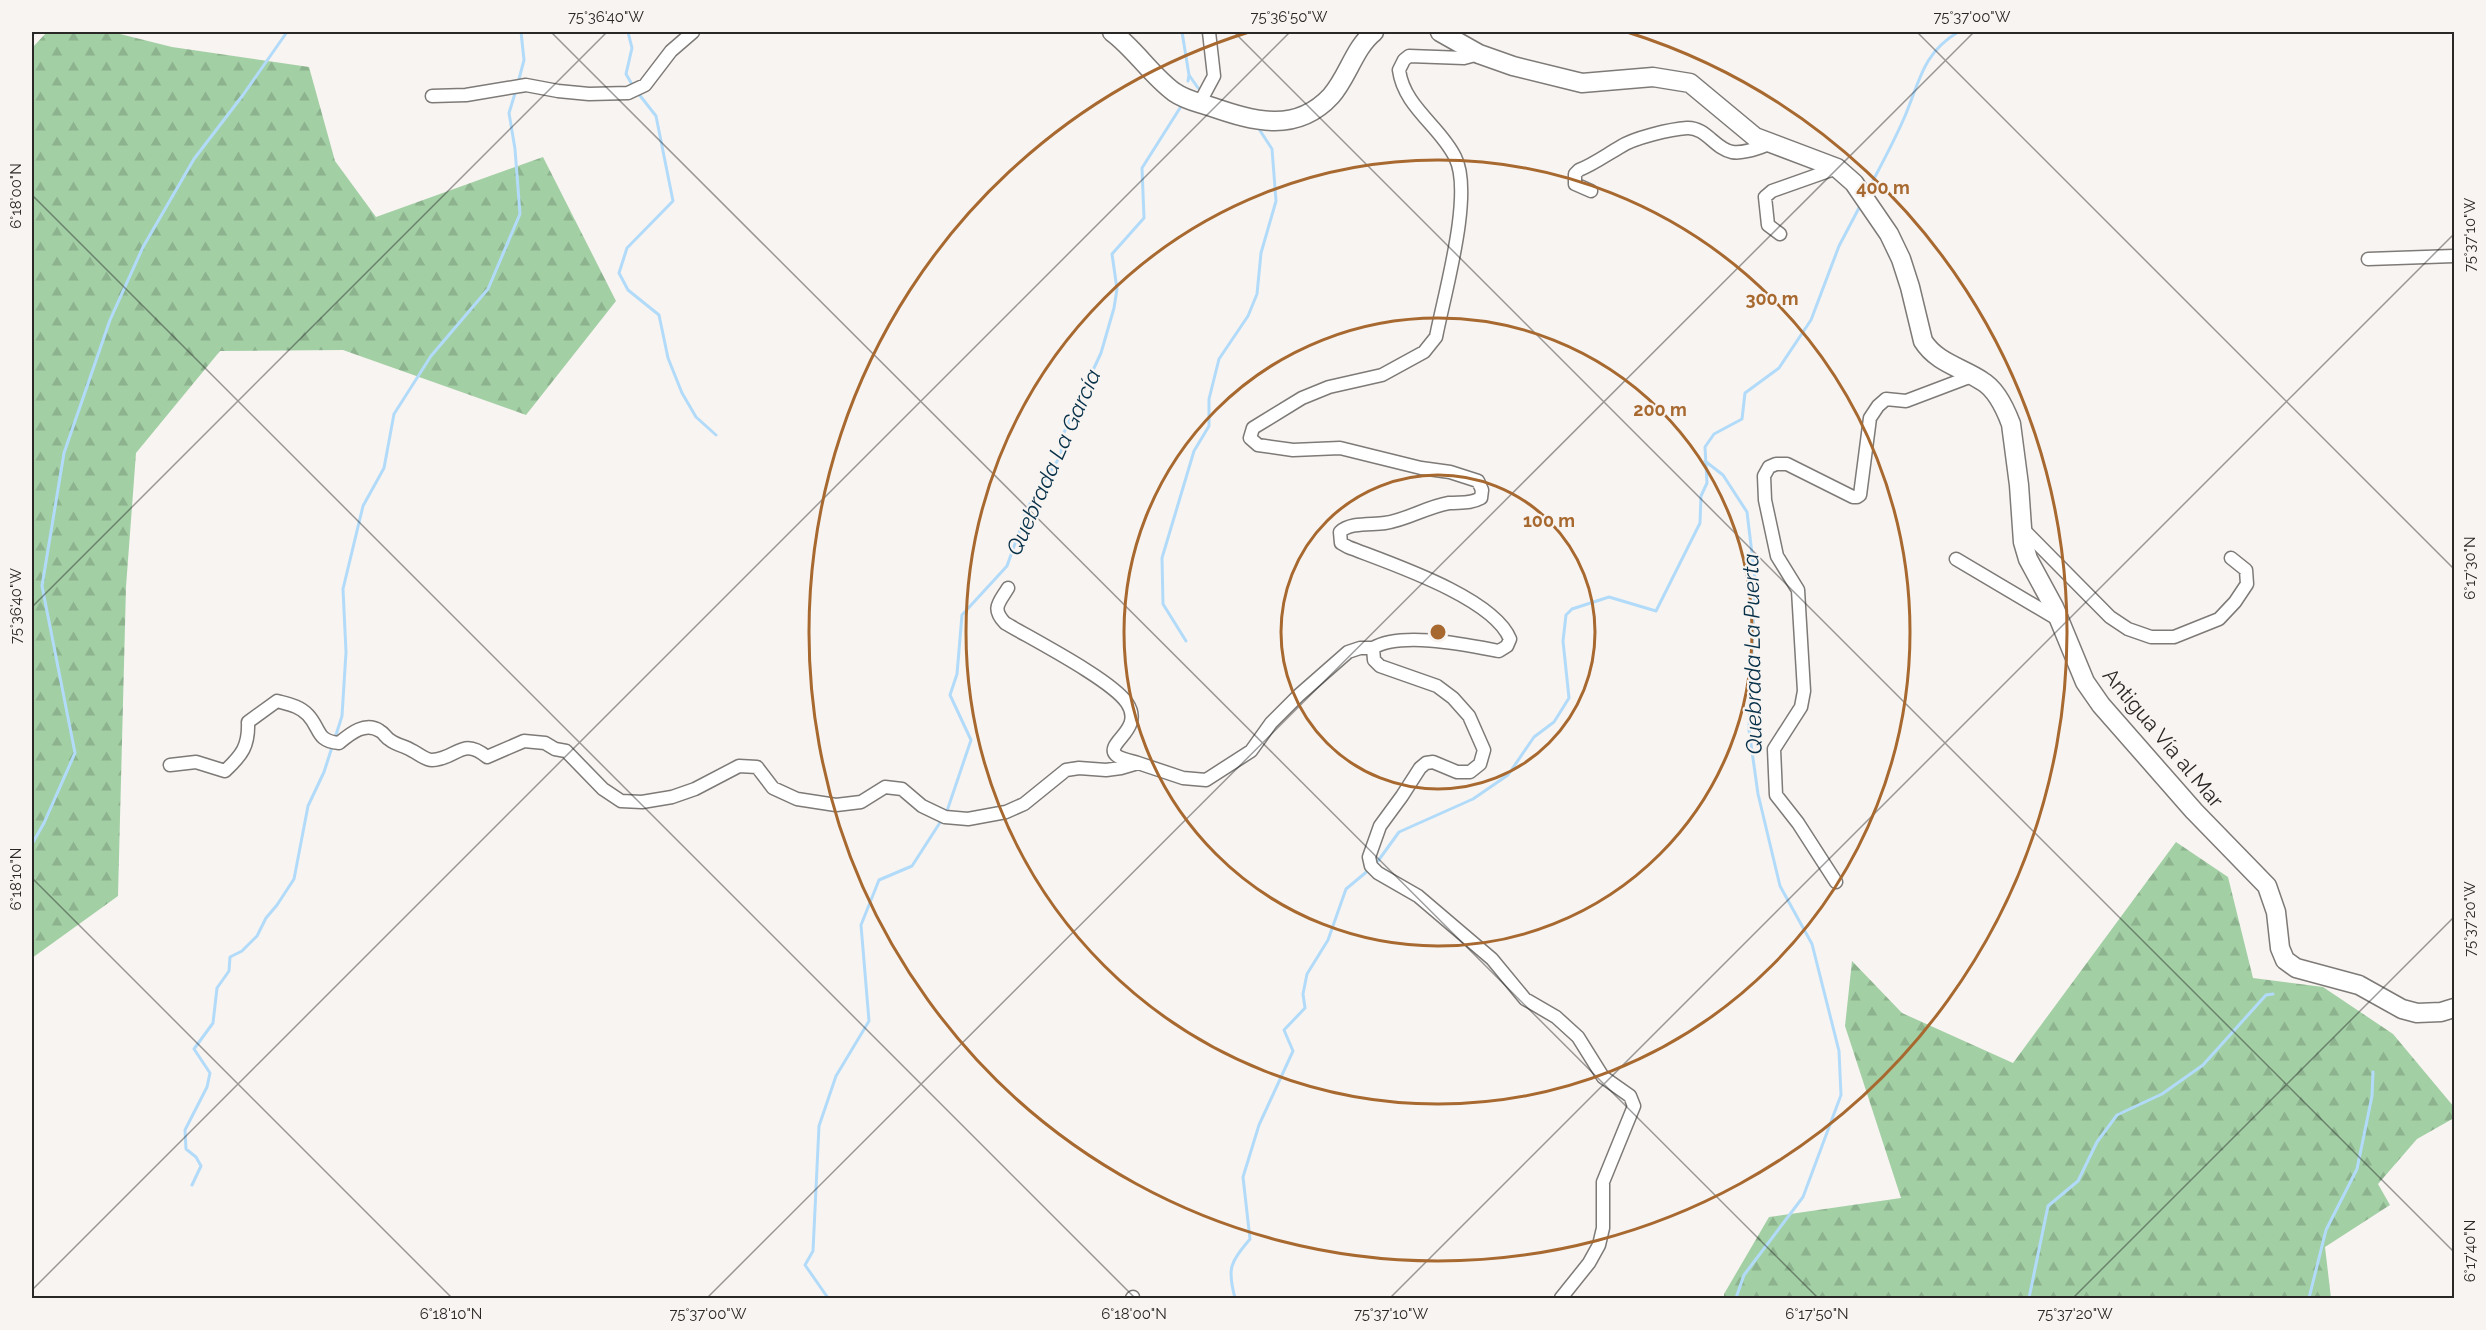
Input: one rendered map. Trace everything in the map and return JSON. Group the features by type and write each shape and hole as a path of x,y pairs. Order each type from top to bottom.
{"main road":[{"path":"1112,32 1138,54 1171,90 1185,100 1255,121 1271,122 1299,117 1311,112 1331,96 1374,32"},
{"name":"Antigua Vía al Mar","path":"1440,32 1479,54 1536,73 1582,83 1653,77 1690,83 1712,99 1740,127 1769,144 1837,168 1860,190 1889,234 1901,259 1923,341 1930,352 1944,362 1984,382 2002,404 2011,424 2019,485 2021,527 2028,560 2059,620 2085,682 2101,705 2208,827 2267,886 2276,912 2280,948 2285,960 2296,968 2359,985 2402,1009 2417,1013 2440,1012 2454,1008"}],"street":[{"path":"432,96 466,95 526,85 589,94 628,93 645,85 671,51 693,32"},
{"path":"1198,104 1214,76 1209,32"},
{"path":"1008,588 997,607 998,615 1005,623 1083,669 1125,700 1132,711 1133,719 1130,727 1114,746 1117,756 1183,778 1206,780 1251,751 1271,723 1348,652 1398,641 1436,641 1499,651 1507,646 1510,639 1507,631 1474,602 1430,579 1348,547 1341,543 1339,537 1340,532 1347,527 1388,523 1427,508 1450,503 1472,503 1481,498 1482,490 1478,481 1450,472 1421,468 1340,448 1293,450 1258,445 1250,438 1253,428 1302,398 1329,387 1382,375 1424,352 1436,337 1461,210 1461,171 1447,144 1425,120 1405,90 1399,70 1401,64 1409,56 1464,58 1479,54"},
{"path":"1591,191 1575,184 1575,174 1579,170 1621,146 1654,135 1689,128 1701,132 1719,146 1733,152 1753,150 1769,144"},
{"path":"1780,234 1768,225 1765,197 1772,191 1837,168"},
{"path":"2368,259 2454,256"},
{"path":"1836,882 1798,823 1776,795 1774,749 1801,707 1804,692 1798,590 1777,556 1765,500 1764,476 1769,467 1776,464 1787,464 1822,483 1857,497 1860,495 1870,418 1878,406 1886,399 1906,401 1972,376"},
{"path":"2021,527 2110,617 2128,629 2151,637 2174,637 2219,619 2235,602 2247,584 2246,570 2231,558"},
{"path":"1956,559 2059,620"},
{"path":"1373,648 1374,660 1380,666 1437,686 1453,698 1469,716 1479,734 1484,750 1480,764 1470,772 1457,772 1433,762 1426,763 1420,768 1380,826 1369,857 1371,866 1378,873 1418,896 1492,959 1525,999 1542,1007 1562,1022 1585,1046 1603,1077 1630,1096 1634,1106 1603,1182 1604,1228 1599,1245 1589,1263 1561,1299"},
{"path":"170,765 196,762 225,771 244,749 249,737 248,722 277,701 299,708 309,716 320,735 333,743 355,730 369,727 379,730 390,741 429,760 442,758 465,747 477,749 487,757 524,741 545,743 555,749 566,751 603,789 621,801 632,802 672,797 695,789 739,766 757,767 773,788 797,799 836,805 861,802 885,788 894,788 902,789 922,806 945,818 968,819 1006,812 1024,804 1066,770 1120,768 1137,763"}],"green space":[{"path":"47,32 112,32 172,47 309,67 335,161 376,217 543,157 616,301 526,415 343,350 220,351 136,453 126,587 118,896 32,958 32,48"},
{"path":"2176,842 2228,877 2253,978 2323,987 2393,1034 2454,1107 2454,1118 2417,1139 2378,1184 2390,1205 2325,1247 2331,1298 1724,1298 1724,1294 1769,1217 1901,1198 1845,1026 1852,961 1902,1013 2013,1063"}],"waterway":[{"path":"32,35 35,32"},
{"path":"32,844 44,823 75,753 42,586 64,453 110,320 143,247 194,159 287,32"},
{"path":"518,83 524,60 521,32"},
{"path":"628,32 632,48 626,74 634,88"},
{"path":"1182,32 1189,75 1198,88"},
{"name":"Quebrada La Puerta","path":"1867,192 1905,116 1929,59 1946,40 1958,32"},
{"name":"Quebrada La García","path":"1188,81 1189,75"},
{"path":"335,738 342,716 346,652 343,589 363,506 384,468 394,414 431,356 488,289 520,214 515,149 509,113 516,90"},
{"path":"638,93 656,116 673,201 627,248 619,273 628,290 659,315 668,358 682,393 696,417 716,435"},
{"name":"Quebrada La García","path":"946,814 971,740 950,695 957,674 962,615 1007,566 1028,507 1061,455 1062,437 1101,353 1114,308 1117,289 1112,254 1144,218 1142,168 1180,108"},
{"path":"1186,641 1163,604 1162,558 1194,451 1209,426 1209,399 1219,359 1248,316 1257,294 1261,253 1276,201 1272,149 1259,129"},
{"path":"1378,861 1399,832 1473,799 1508,775 1534,737 1554,722 1569,698 1563,641 1566,615 1572,609 1609,597 1656,611 1700,523 1701,496 1707,483 1705,447 1714,434 1742,419 1745,393 1779,368 1811,320 1839,246 1860,206"},
{"name":"Quebrada La Puerta","path":"1705,461 1723,475 1747,512 1755,579 1749,730 1758,794 1780,886 1812,944 1839,1051 1841,1095 1803,1197 1744,1275 1736,1298"},
{"path":"192,1185 201,1166 196,1157 186,1149 185,1130 207,1087 210,1073 194,1049 213,1023 217,988 229,971 230,957 242,951 257,936 266,918 294,879 308,806 324,772 333,744"},
{"name":"Quebrada La García","path":"828,1298 805,1265 813,1251 819,1126 836,1076 869,1021 861,925 879,880 912,866 941,821"},
{"path":"1235,1298 1231,1280 1232,1266 1250,1239 1243,1177 1259,1125 1293,1051 1284,1030 1305,1008 1303,994 1307,974 1328,940 1346,889 1370,869"},
{"path":"2029,1298 2048,1206 2078,1181 2097,1142 2117,1115 2162,1094 2203,1065 2266,995 2273,994"},
{"path":"2309,1298 2326,1230 2357,1169 2372,1096 2373,1072"}]}
